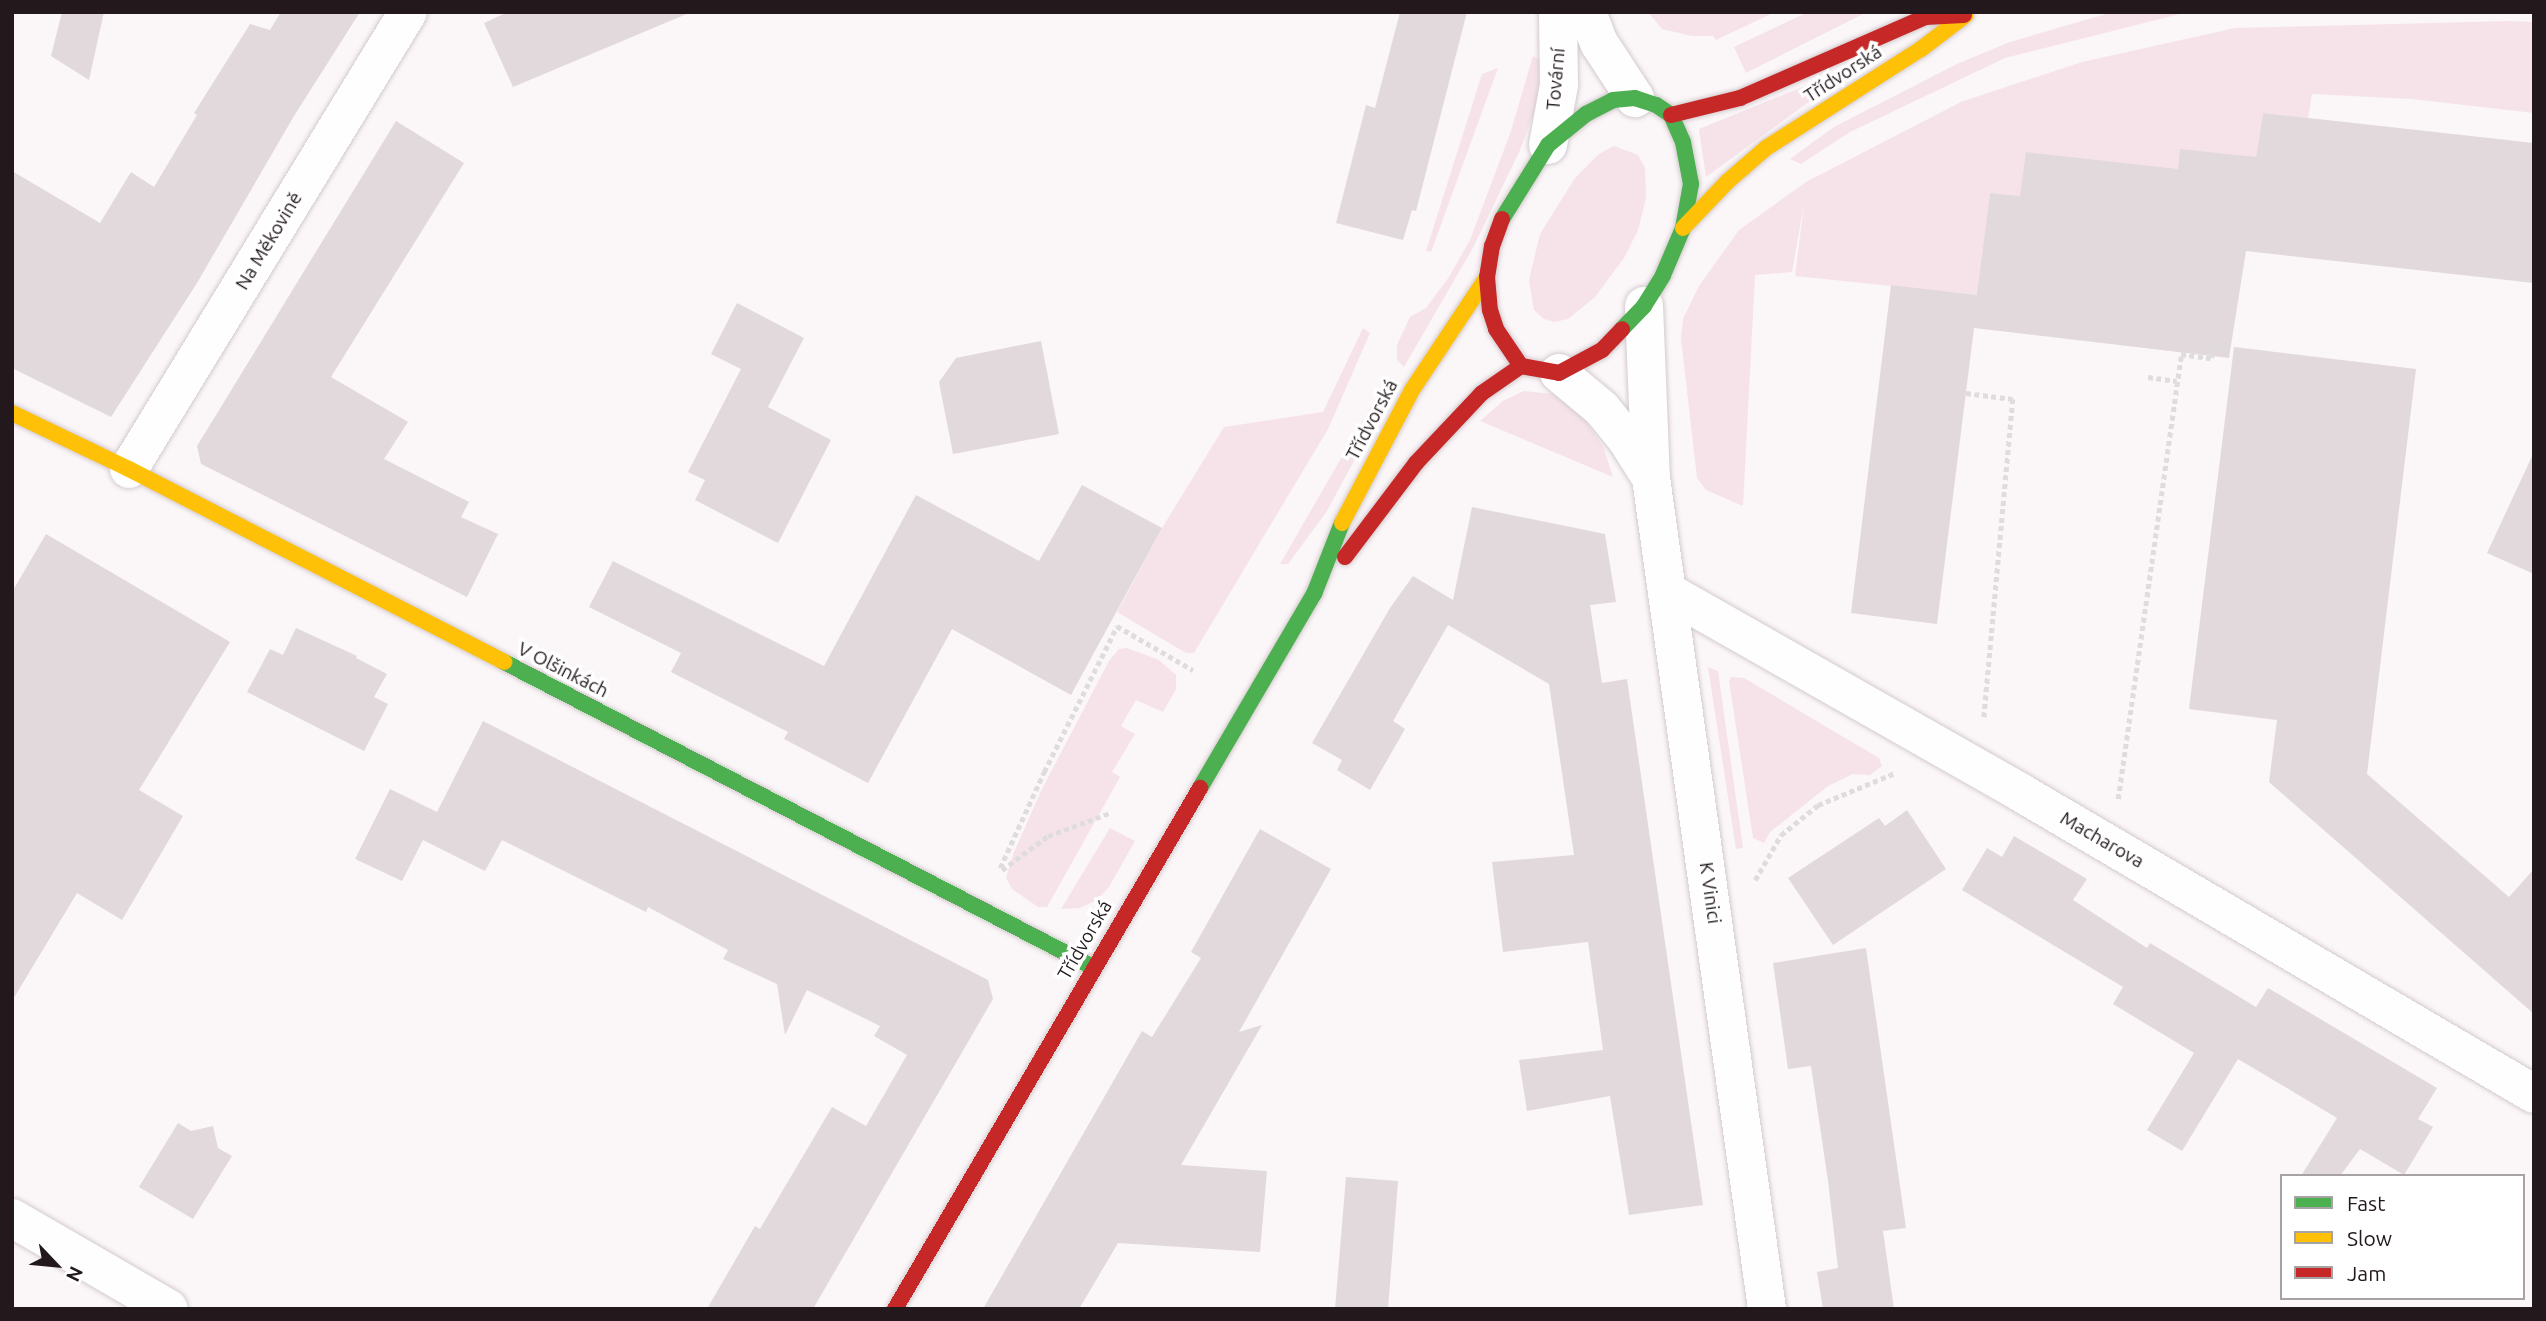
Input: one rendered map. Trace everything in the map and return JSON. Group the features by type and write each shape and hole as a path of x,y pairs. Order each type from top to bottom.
{"main road":[{"name":"Třídvorská","path":"1671,115 1740,98 1925,17 1969,13"},
{"name":"Třídvorská","path":"1684,228 1728,181 1766,148 1921,49 1969,13"},
{"path":"1635,98 1656,105 1671,115 1683,142 1690,184 1684,228 1663,275 1644,306 1602,350 1559,373 1521,366 1496,330 1489,310 1487,276 1492,246 1503,216 1548,145 1586,114 1613,100 1635,98"},
{"name":"Třídvorská","path":"895,1309 1314,594 1346,513 1412,390 1487,276"},
{"name":"Třídvorská","path":"1314,594 1349,553 1399,483 1456,420 1482,393 1521,366"},
{"name":"V Olšinkách","path":"12,412 1093,967"}],"street":[{"name":"Na Měkovině","path":"129,470 408,12"},
{"name":"Tovární","path":"1548,145 1559,85 1558,12"},
{"path":"1587,12 1599,43 1635,98"},
{"name":"K Vinici","path":"1644,306 1651,478 1767,1309"},
{"name":"K Vinici","path":"1559,373 1602,409 1627,440 1651,478"},
{"name":"Macharova","path":"1668,592 2018,790 2534,1094"},
{"path":"12,1218 169,1309"}],"path":[{"path":"2117,807 2181,354 2211,358 2213,345"},
{"path":"2148,377 2177,381"},
{"path":"1966,393 2013,399 1983,726"},
{"path":"1110,813 1048,836 998,873 1044,772 1117,626 1193,670"},
{"path":"1753,884 1781,835 1818,805 1899,772"}],"shaded area":[{"path":"1648,12 1775,12 1716,40 1713,36 1692,36 1662,29"},
{"path":"1808,12 1867,12 1746,73 1734,47"},
{"path":"2113,12 2188,12 2005,58 1850,132 1801,164 1790,159 1834,127 1957,64 2010,42"},
{"path":"2534,22 2534,113 2412,99 2312,94 2308,118 2263,113 2256,157 2177,180 2020,196 1990,193 1978,295 1795,276 1804,204 1792,272 1755,275 1743,506 1706,490 1697,478 1681,338 1683,319 1699,286 1739,230 1806,182 1961,102 2082,62 2235,28"},
{"path":"1533,56 1540,60 1539,99 1520,150 1474,246 1404,367 1397,360 1397,345 1410,317 1426,308 1449,277 1470,240 1511,131"},
{"path":"1498,68 1431,252 1426,251 1482,74"},
{"path":"1832,75 1836,82 1706,177 1699,129"},
{"path":"1614,146 1638,155 1645,168 1646,198 1638,230 1624,258 1595,297 1568,319 1554,322 1544,319 1534,310 1529,280 1540,234 1575,178 1599,154"},
{"path":"1363,328 1370,333 1328,429 1194,653 1186,653 1117,612 1162,528 1224,427 1323,412"},
{"path":"1524,391 1553,394 1582,416 1603,446 1613,477 1480,421 1503,401"},
{"path":"1390,394 1327,511 1288,564 1280,564 1377,396"},
{"path":"1127,648 1159,660 1176,675 1176,689 1163,712 1136,700 1121,726 1135,734 1112,772 1120,777 1047,907 1038,907 1012,889 1006,878 1014,852 1042,789 1109,661 1119,649"},
{"path":"1708,667 1718,671 1743,848 1736,849"},
{"path":"1731,677 1744,678 1879,758 1882,766 1870,775 1853,774 1828,786 1770,832 1764,843 1753,838 1729,681"},
{"path":"1110,828 1135,841 1109,887 1097,900 1080,908 1061,909"}],"building":[{"path":"62,12 104,12 89,80 51,56"},
{"path":"281,12 360,12 294,116 197,283 111,417 12,368 12,171 100,223 131,172 154,187 197,115 194,113 250,24 270,30"},
{"path":"508,12 689,13 513,87 484,23"},
{"path":"1400,12 1467,12 1416,211 1412,210 1403,240 1336,223 1366,105 1375,108"},
{"path":"2263,113 2534,143 2534,283 2246,251 2229,358 1974,328 1937,624 1851,613 1891,285 1977,295 1990,193 2020,196 2026,152 2178,169 2180,149 2256,157"},
{"path":"396,121 464,163 331,377 408,422 384,459 469,502 461,517 498,534 467,597 201,464 197,446"},
{"path":"737,303 804,338 768,407 831,440 778,543 695,500 705,480 688,472 741,369 711,354"},
{"path":"1041,341 1059,434 953,454 939,382 956,358"},
{"path":"2234,347 2416,369 2367,774 2509,897 2534,869 2534,1014 2269,782 2277,720 2189,709"},
{"path":"2534,452 2534,574 2487,553"},
{"path":"1082,485 1162,528 1071,695 952,629 868,783 784,739 788,732 671,672 681,653 589,607 613,561 824,666 916,495 1039,561"},
{"path":"1472,507 1605,534 1616,602 1590,605 1602,683 1627,679 1703,1205 1629,1215 1610,1096 1527,1111 1519,1060 1603,1050 1588,942 1503,952 1492,862 1574,855 1549,684 1448,625 1393,721 1405,729 1370,790 1337,770 1342,760 1312,743 1390,608 1413,576 1453,600"},
{"path":"46,534 230,642 139,790 183,816 122,920 77,893 12,1001 12,592"},
{"path":"296,628 357,656 356,658 387,674 374,697 388,704 364,751 247,692 270,649 283,655"},
{"path":"483,721 988,980 993,999 813,1309 707,1309 755,1226 760,1229 832,1107 866,1126 907,1055 874,1036 880,1026 807,990 785,1035 777,984 723,959 728,950 648,907 646,912 502,840 485,871 423,840 402,881 355,859 390,789 437,812"},
{"path":"1907,810 1946,869 1833,945 1788,878 1879,818 1885,826"},
{"path":"1260,829 1331,869 1239,1032 1262,1025 1181,1165 1267,1171 1260,1252 1118,1243 1079,1309 983,1309 1142,1031 1152,1037 1201,958 1191,952"},
{"path":"2014,836 2087,879 2073,900 2147,948 2150,943 2256,1007 2268,988 2437,1088 2418,1119 2433,1127 2405,1174 2360,1149 2341,1174 2302,1174 2337,1118 2238,1059 2182,1151 2147,1130 2194,1053 2113,1004 2123,987 1962,890 1987,848 2002,857"},
{"path":"1866,948 1906,1228 1883,1231 1894,1309 1823,1309 1817,1272 1838,1268 1828,1181 1811,1066 1788,1069 1773,963"},
{"path":"178,1123 191,1131 213,1126 218,1148 232,1156 193,1219 139,1187"},
{"path":"1346,1177 1398,1181 1388,1309 1335,1309"}],"traffic: fast":[{"path":"1622,329 1644,306 1663,275 1683,228 1691,184 1683,142 1671,115 1656,105 1635,98"},
{"path":"1502,219 1548,145 1586,114 1613,100 1635,98"},
{"path":"1200,788 1314,594 1342,523"},
{"path":"504,662 1093,967"}],"traffic: slow":[{"path":"1683,228 1728,181 1766,148 1921,49 1966,15"},
{"path":"1342,523 1412,390 1487,277"},
{"path":"12,413 129,469 504,662"}],"traffic: jam":[{"path":"1671,115 1740,98 1925,17 1964,15"},
{"path":"1502,219 1492,246 1487,277 1490,310 1496,329 1521,366 1559,373 1602,350 1622,329"},
{"path":"1345,557 1416,463 1482,393 1521,366"},
{"path":"895,1309 1200,788"}]}
